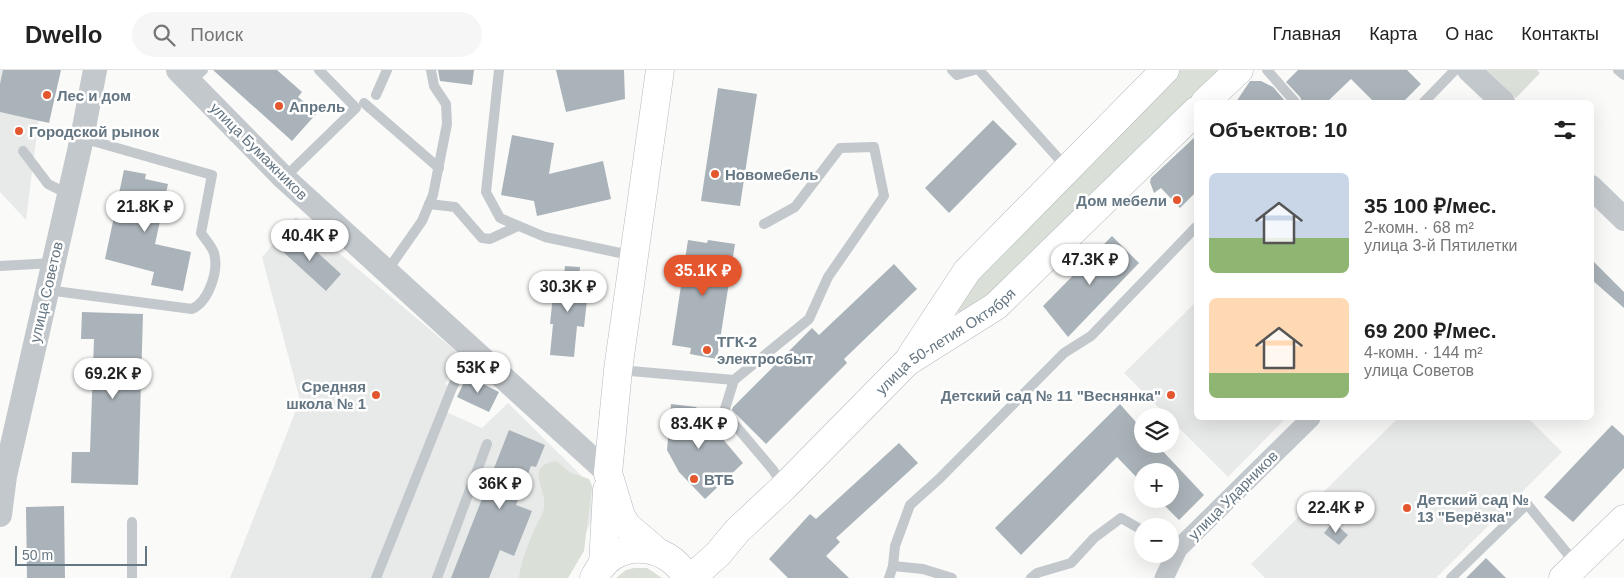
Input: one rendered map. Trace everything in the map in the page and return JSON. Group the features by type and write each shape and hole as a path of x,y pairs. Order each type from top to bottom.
{"main road":[{"path":"598,571 618,370 660,70"},
{"path":"907,362 967,271 1164,70"},
{"path":"1207,100 1239,70"},
{"name":"улица 50-летия Октября","path":"598,571 625,550 639,548 677,566 738,531 907,362 996,306 1194,113"},
{"path":"608,473 624,521 634,533 677,566"},
{"path":"1570,571 1624,519"}],"street":[{"name":"улица Советов","path":"0,516 2,475 82,138 95,70"},
{"path":"1469,70 1501,100"},
{"name":"улица Бумажников","path":"190,74 284,178 608,473"},
{"path":"1594,190 1624,219"},
{"name":"улица Ударников","path":"1179,542 1309,420"},
{"name":"улица Ударников","path":"1164,578 1169,563"}],"lane":[{"path":"284,178 356,108 319,70"},
{"path":"376,95 387,70"},
{"path":"387,271 422,221 430,204 439,168 447,124 446,104 434,86 431,70"},
{"path":"499,70 486,192 500,218 545,237 634,256"},
{"path":"952,70 957,75 974,70"},
{"path":"979,70 1068,168"},
{"path":"1267,70 1293,100"},
{"path":"1426,100 1455,70"},
{"path":"1618,70 1624,75"},
{"path":"364,103 439,168"},
{"path":"46,290 192,309 200,305 207,297 214,276 214,253 201,233 212,175 82,138"},
{"path":"764,224 794,207 840,148 874,147 884,196 828,277 809,319 734,380 724,412 773,470 784,487"},
{"path":"23,151 48,184 68,194"},
{"path":"430,204 455,207 482,238 490,239 518,226"},
{"path":"888,578 893,566 895,546 910,505 939,479 1064,353 1091,336 1194,229"},
{"path":"0,266 53,264"},
{"path":"376,578 452,388 472,348"},
{"path":"618,370 734,380"},
{"path":"436,578 487,444"},
{"path":"1450,578 1527,504 1570,571"},
{"path":"1031,578 1037,573 1071,563 1094,538 1121,518 1134,525"},
{"path":"132,522 132,578"},
{"path":"893,566 923,569 952,578"}],"shaded area":[{"name":"Городской рынок","path":"0,70 45,70 26,220 0,192"},
{"path":"1180,70 1220,70 1013,278 963,317 954,308 993,256"},
{"path":"1487,70 1537,70 1540,73 1516,98"},
{"name":"Средняя школа № 1","path":"296,217 458,353 445,384 452,388 446,412 482,428 508,403 603,497 564,578 230,578 300,400 262,257"},
{"name":"Детский сад № 11 \"Веснянка\"","path":"1194,304 1194,420 1284,420 1228,477 1179,428 1179,408 1159,408 1124,373"},
{"name":"Детский сад № 13 \"Берёзка\"","path":"1396,420 1530,420 1562,452 1436,578 1265,578 1251,564"},
{"path":"556,461 571,473 589,479 592,486 584,551 568,578 519,578 526,552 544,508 539,473 546,464"},
{"path":"647,568 662,578 616,578 626,570"}],"building":[{"path":"3,70 61,70 49,123 0,112 0,84"},
{"path":"213,70 277,70 302,92 298,97 317,113 292,141"},
{"path":"438,70 474,70 472,85 440,81"},
{"path":"556,70 624,70 625,99 566,112"},
{"path":"1298,70 1407,70 1421,84 1405,100 1372,100 1351,79 1329,100 1301,100 1286,82"},
{"path":"1250,81 1261,81 1273,87 1284,100 1237,100"},
{"path":"718,88 757,94 740,206 701,201"},
{"path":"993,120 1017,144 949,213 925,188"},
{"path":"512,135 554,143 549,174 603,161 611,199 537,216 534,201 501,195"},
{"path":"1194,138 1194,194 1180,208 1161,188 1154,193 1150,182 1151,178"},
{"path":"124,170 146,174 145,179 168,184 155,244 191,252 183,291 151,285 154,272 105,259"},
{"path":"295,232 341,274 326,291 280,249"},
{"path":"1112,236 1139,263 1068,337 1043,306"},
{"path":"688,240 707,243 708,240 735,244 717,359 690,354 691,348 672,345"},
{"path":"1594,262 1624,292 1624,308 1594,282"},
{"path":"894,264 917,289 844,359 847,363 766,444 732,410 733,407 812,328 819,335"},
{"path":"565,266 580,267 578,290 588,291 584,327 577,326 574,357 550,355 553,324 550,324 554,286 563,287"},
{"path":"82,312 143,314 138,485 71,483 72,452 90,452 94,339 81,339"},
{"path":"467,376 499,392 489,412 457,397"},
{"path":"671,404 696,407 743,463 705,499 679,472 667,450"},
{"path":"1120,404 1134,420 1134,453 1164,453 1174,463 1134,463 1134,475 1117,457 1021,555 995,528"},
{"path":"1612,425 1624,436 1624,468 1573,522 1544,497"},
{"path":"509,430 545,445 536,467 531,466 516,505 532,511 514,556 500,550 489,578 451,578"},
{"path":"899,443 918,463 836,538 840,542 826,556 849,578 788,578 769,559 810,514 816,519"},
{"path":"1179,468 1204,495 1179,520 1167,508 1179,508"},
{"path":"64,506 65,578 27,578 26,507"},
{"path":"1333,522 1348,535 1339,545 1324,533"},
{"path":"1486,558 1506,578 1466,578"}],"place":[{"name":"Лес и дом","path":"47,95"},
{"name":"Апрель","path":"279,106"},
{"name":"Городской рынок","path":"19,131"},
{"name":"Новомебель","path":"715,174"},
{"name":"Дом мебели","path":"1177,200"},
{"name":"ТГК-2 электросбыт","path":"707,350"},
{"name":"Средняя школа № 1","path":"376,395"},
{"name":"Детский сад № 11 \"Веснянка\"","path":"1171,395"},
{"name":"ВТБ","path":"694,479"},
{"name":"Детский сад № 13 \"Берёзка\"","path":"1407,508"}]}
